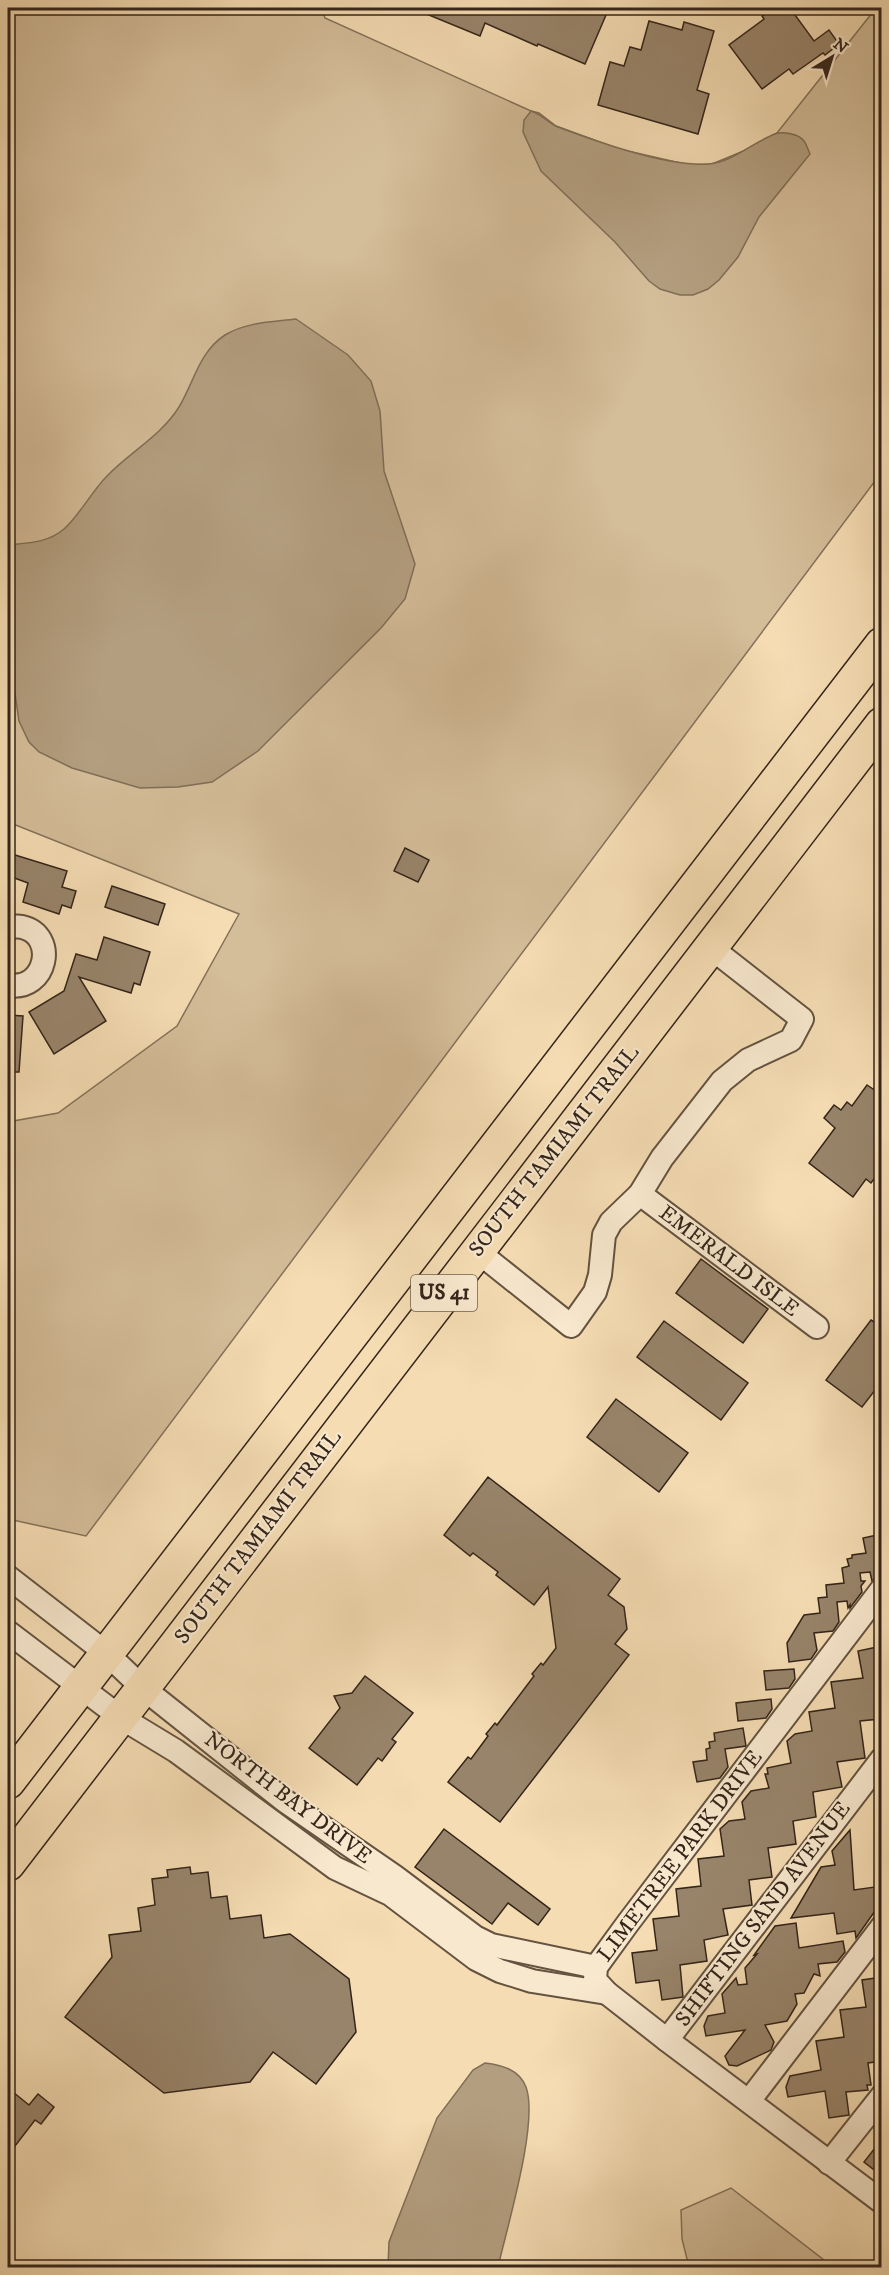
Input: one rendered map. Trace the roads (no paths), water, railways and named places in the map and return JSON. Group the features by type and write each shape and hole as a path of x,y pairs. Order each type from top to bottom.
{"main road":[{"name":"US 41","path":"8,1782 882,644"},
{"name":"SOUTH TAMIAMI TRAIL","path":"8,1864 882,724"}],"street":[{"path":"8,927 22,927 32,931 42,945 45,956 35,978 24,985 8,986"},
{"name":"EMERALD ISLE","path":"477,1251 571,1326 595,1292 600,1275 604,1235 611,1222 640,1194 662,1158 722,1081 748,1060 791,1040 802,1019 710,947"},
{"name":"EMERALD ISLE","path":"640,1194 817,1327"},
{"name":"NORTH BAY DRIVE","path":"8,1577 106,1653 143,1688 285,1801 394,1876 475,1937 491,1945 596,1967"},
{"name":"LIMETREE PARK DRIVE","path":"882,1589 596,1967 595,1980 607,1993 667,2040 882,2202"},
{"name":"NORTH BAY DRIVE","path":"8,1632 120,1717 176,1751 335,1868 390,1894 476,1959 500,1971 525,1979 607,1993"},
{"name":"SHIFTING SAND AVENUE","path":"667,2040 882,1759"},
{"path":"749,2101 882,1927"},
{"path":"525,1979 531,1953"},
{"path":"829,2163 882,2096"}]}
